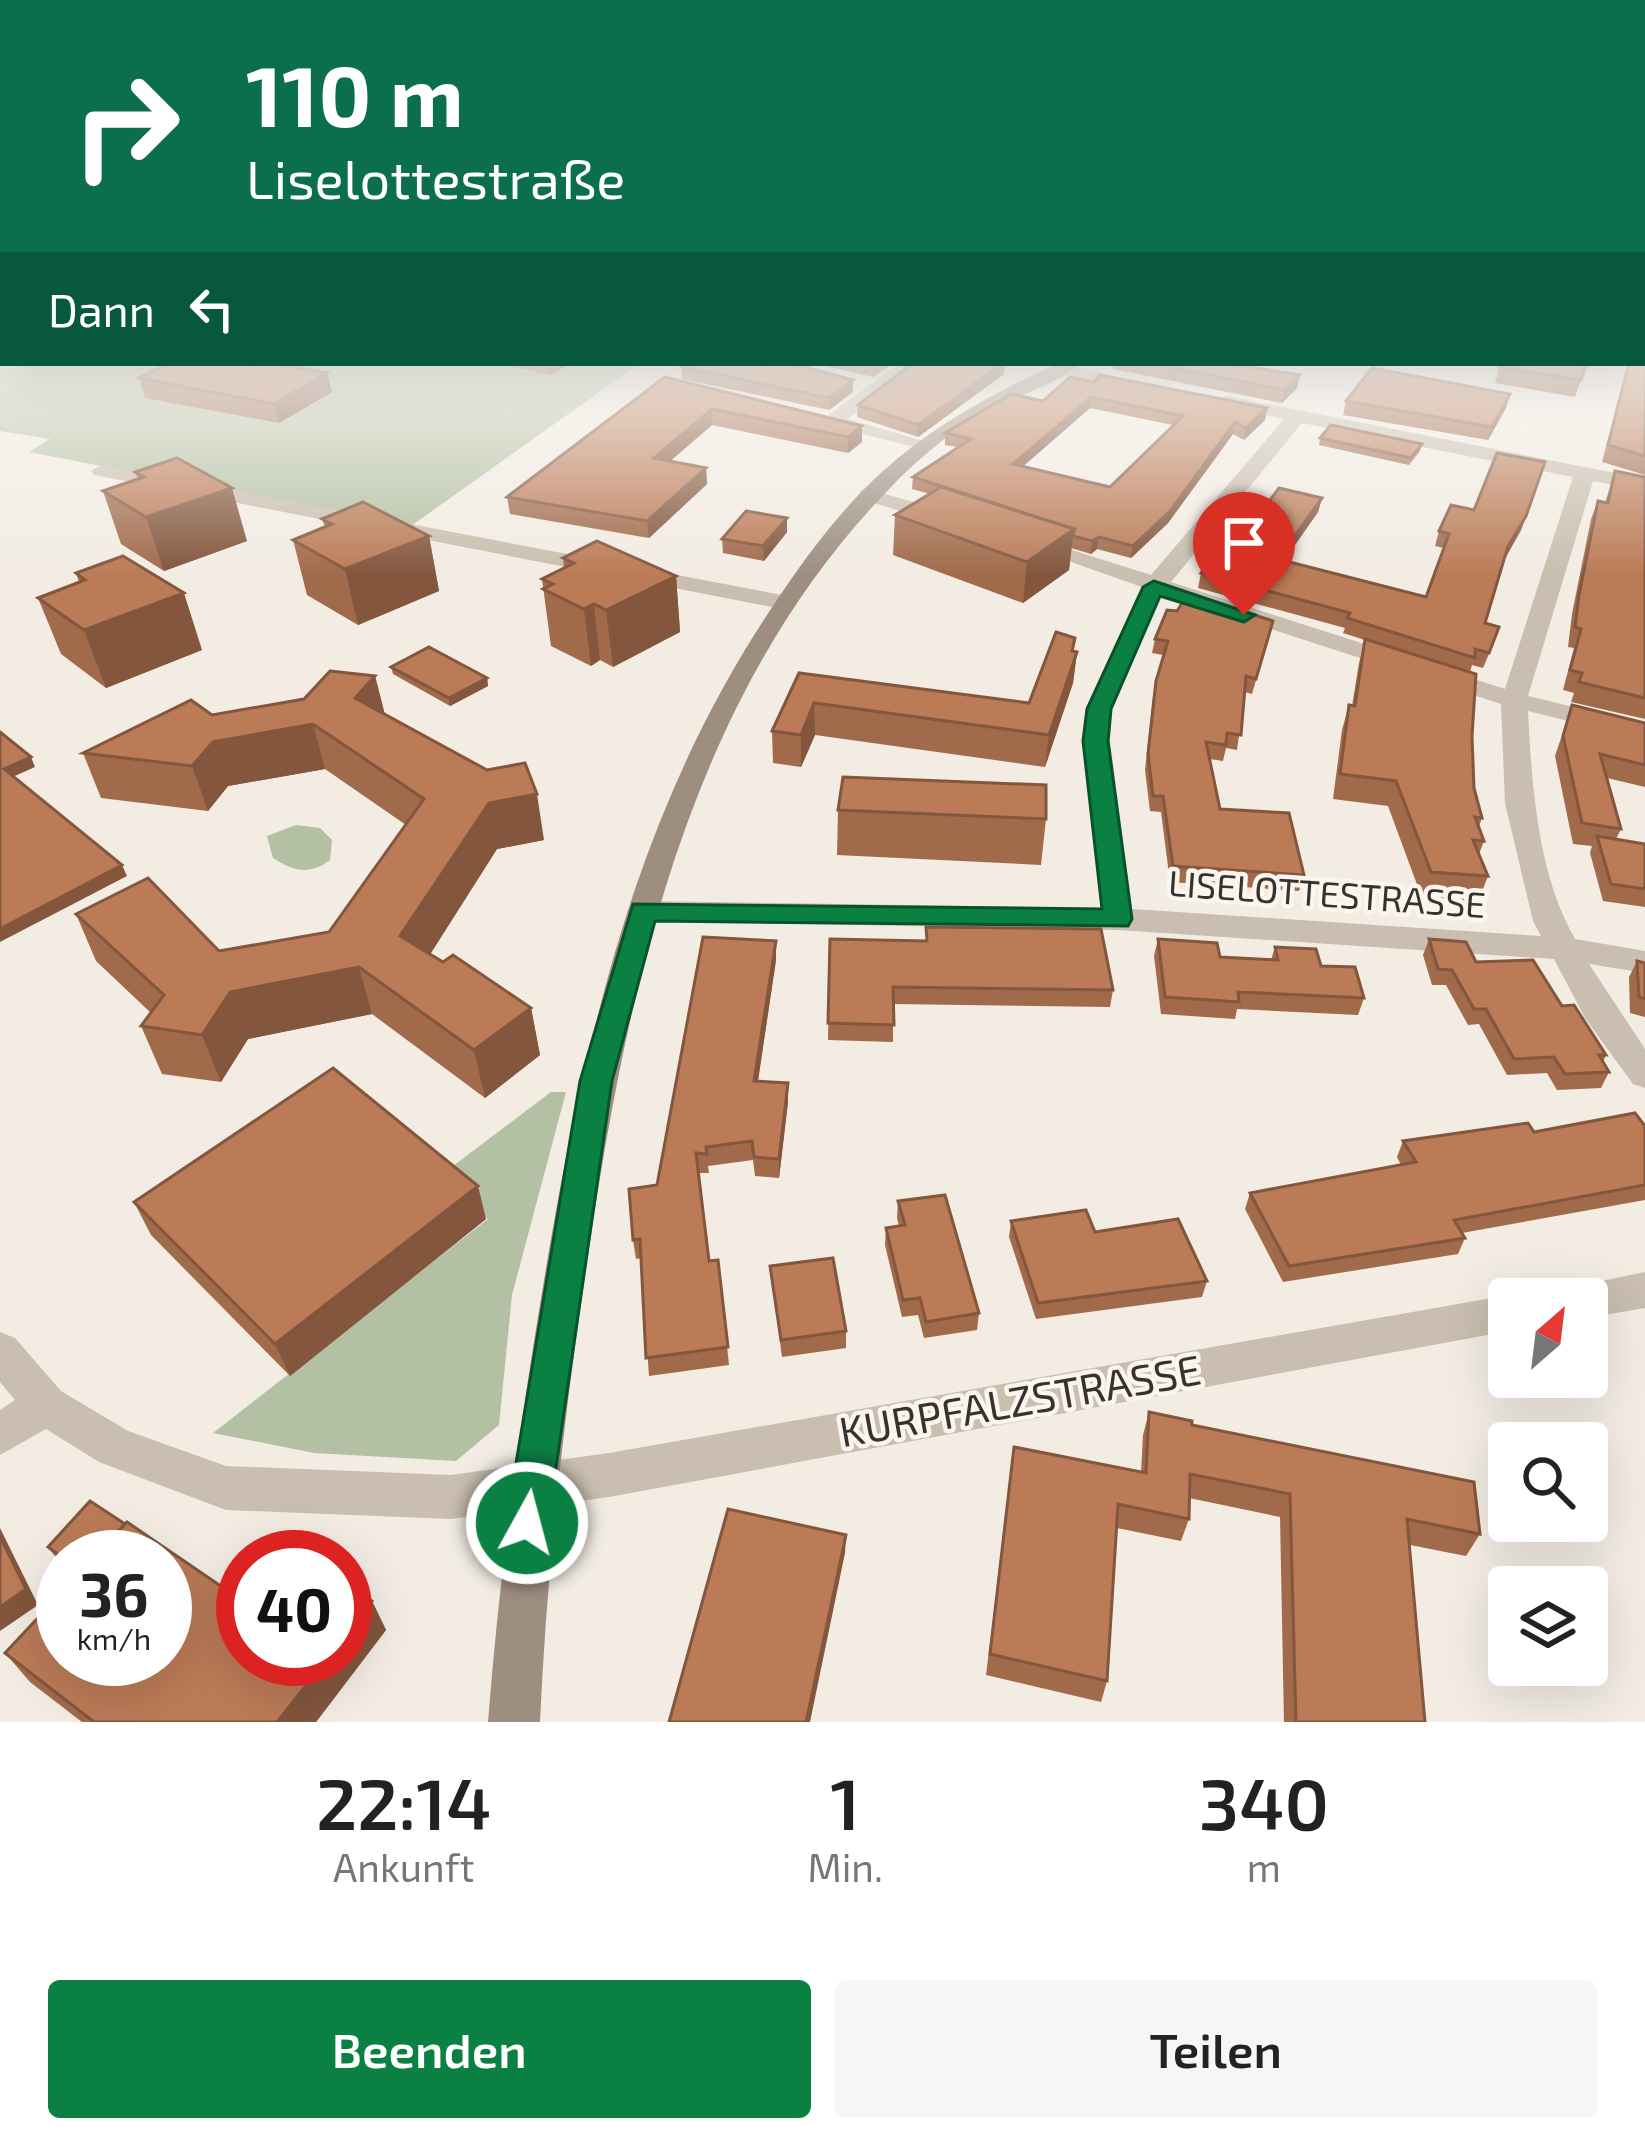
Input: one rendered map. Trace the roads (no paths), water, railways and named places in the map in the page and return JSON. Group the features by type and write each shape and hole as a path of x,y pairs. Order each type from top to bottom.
{"street":[{"path":"828,414 822,419 920,446"},
{"path":"514,1722 531,1488 596,1081 644,911 692,775 782,602 867,495 920,446 966,414"},
{"path":"1295,414 1645,485"},
{"path":"1118,919 1099,709 1154,587 1298,415"},
{"path":"101,470 782,602"},
{"path":"1586,472 1514,700 1519,802 1550,921 1597,1009 1645,1075"},
{"path":"867,495 973,526"},
{"path":"1013,538 1514,700 1645,732"},
{"name":"LISELOTTESTRASSE","path":"644,911 1118,919 1568,949 1645,962"},
{"path":"1608,1296 1645,1290"},
{"name":"KURPFALZSTRASSE","path":"0,1351 46,1405 115,1447 226,1488 452,1497 531,1488 1488,1317"},
{"path":"0,1434 46,1405"}]}
